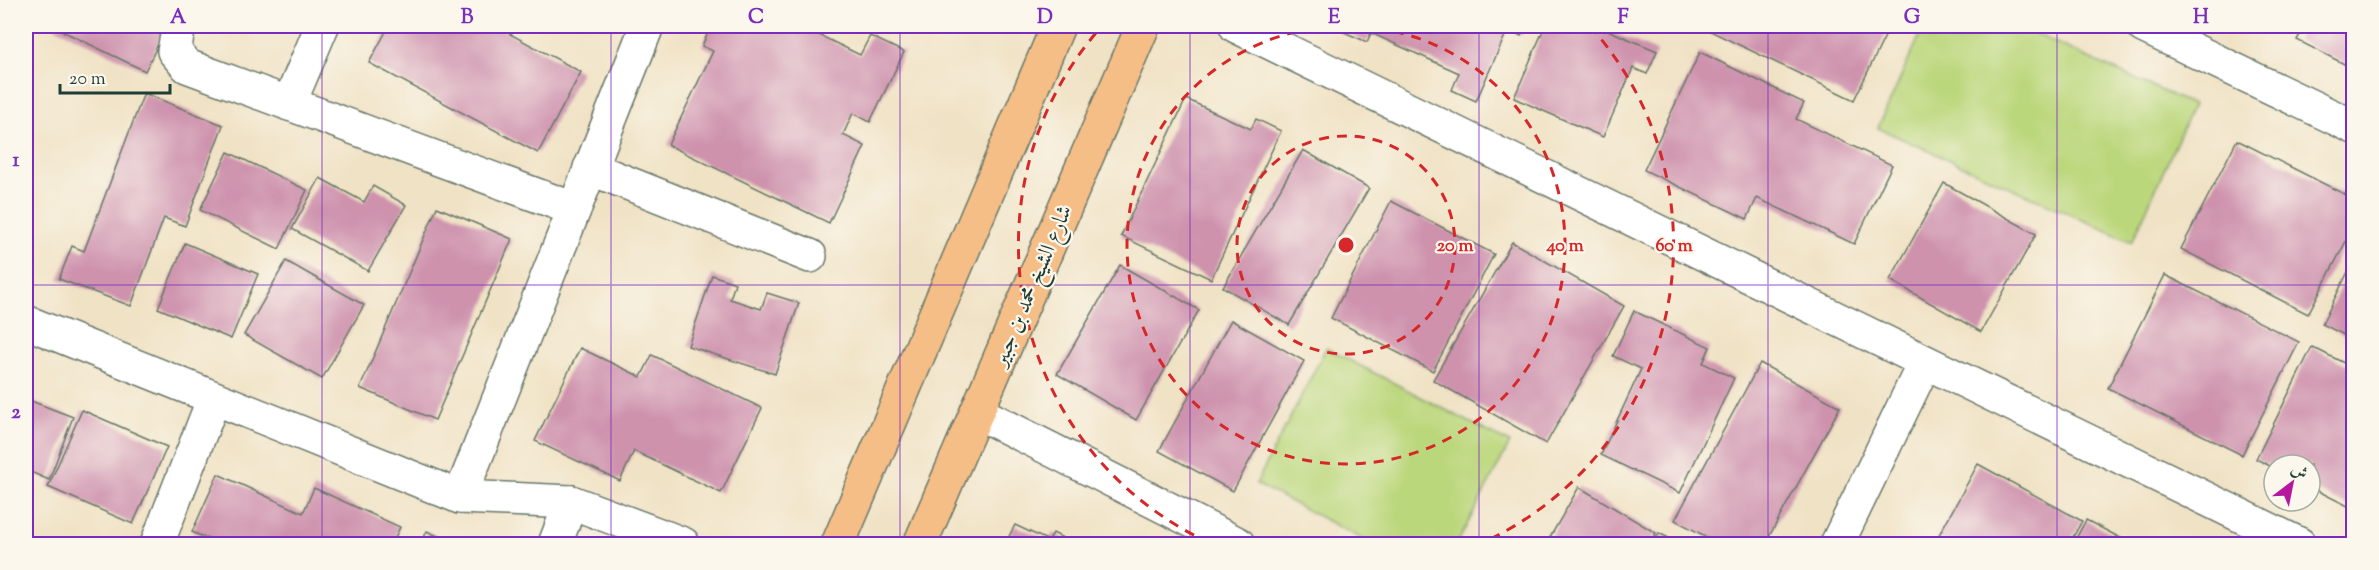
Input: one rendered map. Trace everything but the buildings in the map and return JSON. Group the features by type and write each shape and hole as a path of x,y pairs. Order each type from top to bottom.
{"main road":[{"path":"838,544 1058,26"},
{"name":"شارع الشيخ محمد بن جبير","path":"920,544 1143,26"}],"street":[{"path":"179,26 174,51 187,66 574,208"},
{"path":"290,104 322,26"},
{"path":"460,496 647,26"},
{"path":"1236,26 2291,543"},
{"path":"2143,26 2354,127"},
{"path":"590,168 810,256"},
{"path":"26,322 460,496 572,502 683,544"},
{"path":"1837,544 1925,362"},
{"path":"157,544 214,398"},
{"path":"977,412 1238,544"},
{"path":"555,544 572,502"}],"green space":[{"path":"1924,26 2018,26 2193,105 2132,242 1878,128"},
{"path":"1326,348 1510,443 1457,544 1372,544 1256,484"}]}
